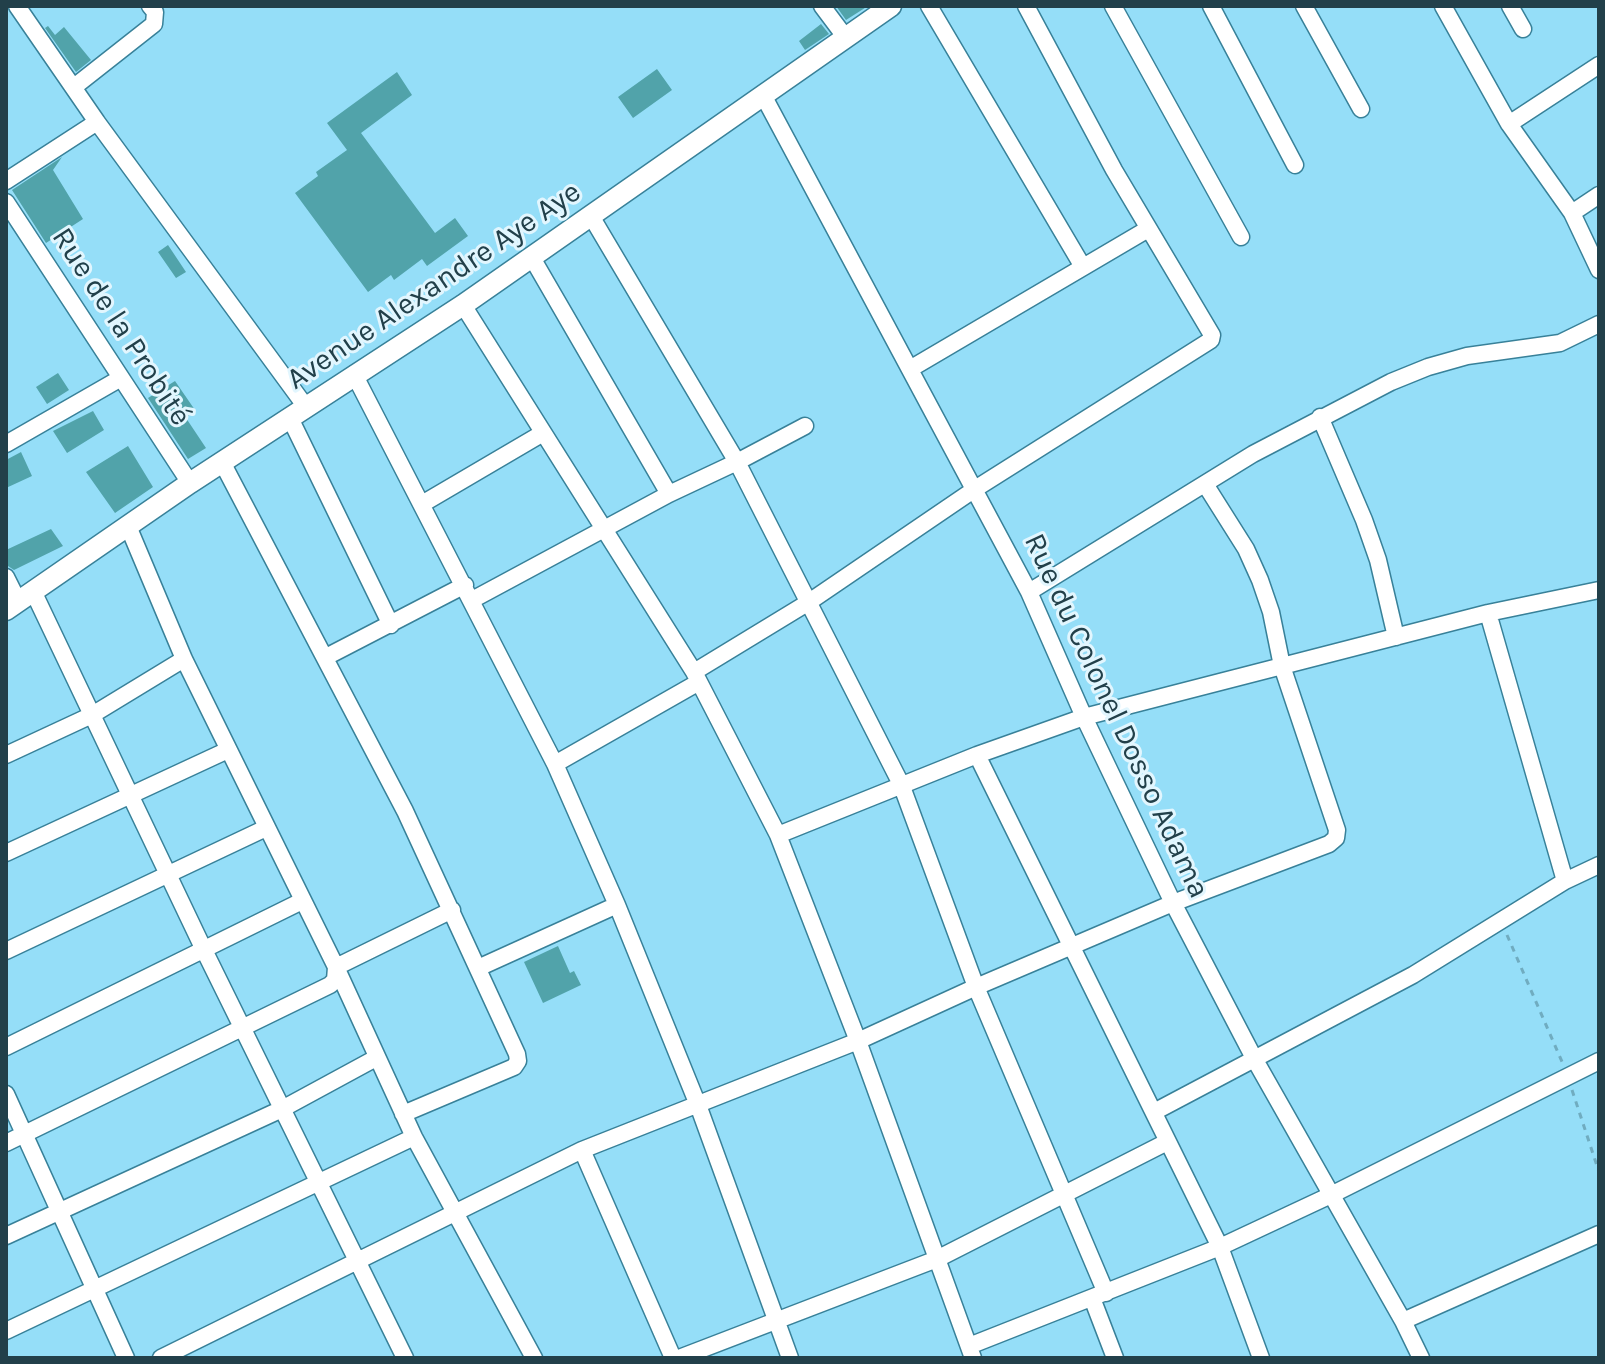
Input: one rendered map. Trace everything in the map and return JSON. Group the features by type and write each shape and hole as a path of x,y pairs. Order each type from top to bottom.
{"street":[{"path":"17,6 298,413 391,625"},
{"path":"74,87 154,24 155,12 150,6"},
{"path":"822,6 846,38"},
{"name":"Avenue Alexandre Aye Aye","path":"19,601 190,483 463,305 891,6"},
{"path":"929,6 1083,267"},
{"path":"555,764 696,677 975,489 1211,340 1212,335 1148,229 1026,6"},
{"path":"1113,6 1241,237"},
{"path":"1211,6 1295,165"},
{"path":"1304,6 1361,109"},
{"path":"1443,6 1509,124 1572,213 1599,270"},
{"path":"1510,6 1523,29"},
{"path":"1509,124 1599,65"},
{"name":"Rue du Colonel Dosso Adama","path":"764,97 1029,592 1084,717 1173,903 1255,1060 1421,1358"},
{"path":"6,181 97,122"},
{"path":"1572,213 1599,195"},
{"name":"Rue de la Probité","path":"6,202 190,483"},
{"path":"591,216 737,462 901,784 976,987 1066,1194 1099,1295 1115,1358"},
{"path":"910,369 1148,229"},
{"path":"531,256 669,494"},
{"path":"463,305 696,677 778,835 858,1041 971,1352 1099,1295 1220,1247 1599,1061"},
{"path":"1029,592 1320,417 1428,367 1467,356 1560,343 1599,324"},
{"path":"354,374 555,764 617,905 698,1105 790,1358"},
{"path":"6,444 121,378"},
{"path":"1320,417 1378,560 1396,637"},
{"path":"326,657 604,530 805,426"},
{"path":"422,504 543,433"},
{"path":"223,464 405,811 517,1054 518,1061 514,1067 403,1114"},
{"path":"161,1358 582,1150 858,1041 1173,903 1329,844 1336,838 1337,830 1282,666 1271,612 1260,580 1246,549 1205,484"},
{"path":"128,526 184,659 336,967 414,1137 534,1358"},
{"path":"6,577 92,715 405,1358"},
{"path":"778,835 901,784 1084,717 1488,613 1599,590"},
{"path":"1488,613 1565,881"},
{"path":"6,755 92,715 184,659"},
{"path":"6,853 228,750"},
{"path":"977,755 1220,1247 1261,1358"},
{"path":"6,951 266,828"},
{"path":"1154,1112 1413,975 1565,881 1599,865"},
{"path":"6,1047 302,901"},
{"path":"478,968 617,905"},
{"path":"336,967 452,910"},
{"path":"6,1143 330,985 335,980 336,967"},
{"path":"6,1236 282,1109 376,1058"},
{"path":"6,1094 126,1358"},
{"path":"6,1331 95,1286 414,1137"},
{"path":"679,1358 937,1259 1167,1142"},
{"path":"582,1150 673,1358"},
{"path":"1403,1321 1599,1234"}],"path":[{"path":"1500,921 1568,1076 1599,1172"}],"building":[{"path":"836,6 868,6 846,20"},
{"path":"821,24 829,34 805,50 799,41"},
{"path":"48,26 55,35 64,27 91,60 76,72 45,28"},
{"path":"657,69 672,90 633,118 618,97"},
{"path":"397,72 412,95 361,133 435,233 455,218 468,236 427,266 422,259 394,280 391,275 368,292 295,193 318,176 316,172 347,150 327,123"},
{"path":"62,157 53,170 83,219 46,243 12,190"},
{"path":"168,245 186,272 176,278 158,252"},
{"path":"58,373 69,390 47,404 36,387"},
{"path":"175,381 195,410 186,418 206,448 188,459 148,398"},
{"path":"93,411 104,430 67,453 53,431"},
{"path":"128,446 153,487 115,513 86,472"},
{"path":"21,452 32,476 6,488 6,460"},
{"path":"51,529 63,546 14,570 8,566 6,550"},
{"path":"558,946 570,973 574,971 581,985 543,1003 524,962"}]}
